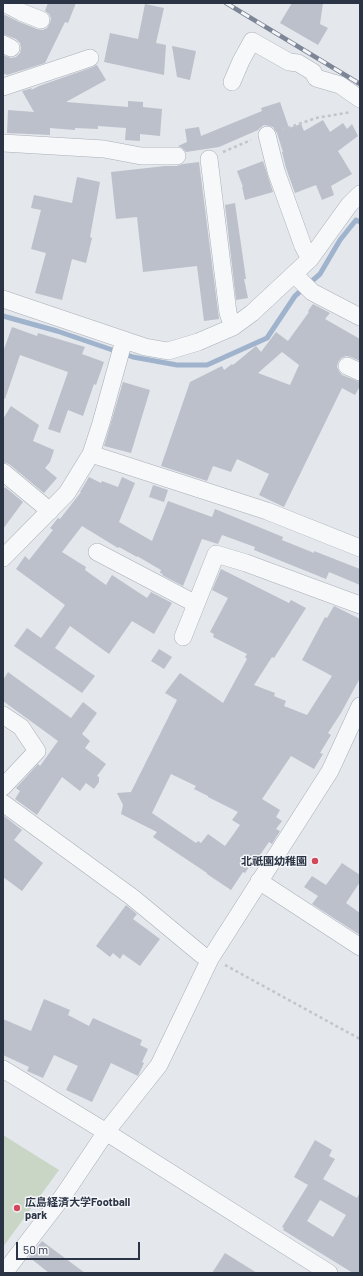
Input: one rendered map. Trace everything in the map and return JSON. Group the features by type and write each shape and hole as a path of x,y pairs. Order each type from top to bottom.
{"street":[{"path":"4,3 41,20"},
{"path":"232,82 252,41 289,62 298,63 313,72 316,78 340,85 360,99"},
{"path":"3,88 90,58"},
{"path":"267,135 276,172 303,246 310,258"},
{"path":"3,143 104,149 141,156 177,156"},
{"path":"209,159 228,313 233,327"},
{"path":"3,299 145,347 168,351 198,342 233,327 252,313 310,258 349,205 360,194"},
{"path":"294,274 312,292 360,317"},
{"path":"3,558 66,493 91,454 124,340"},
{"path":"91,454 267,511 360,548"},
{"path":"3,472 50,510"},
{"path":"97,552 196,604"},
{"path":"183,637 216,554 360,605"},
{"path":"4,1273 63,1196 106,1132 159,1065 210,958 330,771 360,706"},
{"path":"3,714 21,727 37,751 3,788"},
{"path":"3,803 132,897 202,955 210,958"},
{"path":"259,881 360,947"},
{"path":"3,1069 106,1132 329,1273"}],"path":[{"path":"210,958 360,1039"}],"green space":[{"name":"広島経済大学Football park","path":"3,1135 59,1170 3,1247"}],"building":[{"path":"48,3 76,3 68,23 65,22 45,63 7,75 3,73 3,55 11,58 16,57 20,53 21,48 20,43 16,39 3,34 3,14 37,29 43,30 47,28 51,18 45,11"},
{"path":"292,3 323,3 320,24 328,28 318,45 280,23"},
{"path":"145,4 164,8 156,43 166,45 164,75 104,62 110,33 138,39"},
{"path":"172,46 196,51 190,80 177,77"},
{"path":"97,65 106,80 66,102 128,107 128,101 143,102 143,107 162,109 160,136 140,134 140,141 125,140 126,128 98,126 98,129 75,128 75,130 50,128 50,135 7,133 8,110 34,112 22,91 32,88 31,90"},
{"path":"280,102 289,128 301,124 304,131 323,120 330,132 343,123 347,129 352,124 358,136 338,151 352,174 331,186 334,195 322,200 316,185 295,193 286,168 277,133 273,127 270,126 264,125 258,130 219,147 186,152 178,146 187,142 185,129 199,127 201,136 262,111 261,108"},
{"path":"263,161 273,192 245,200 243,187 237,171"},
{"path":"199,162 219,319 204,321 197,266 143,272 137,217 116,219 111,172 177,166"},
{"path":"77,177 100,182 90,237 92,238 86,263 72,259 62,300 35,293 46,253 31,249 41,210 31,208 34,195 72,203"},
{"path":"235,203 246,279 244,279 248,298 236,300 225,205"},
{"path":"313,304 330,313 325,319 360,339 360,361 346,356 341,358 337,367 342,375 360,382 360,386 355,395 342,388 284,507 259,495 269,474 237,459 231,472 213,466 207,481 161,466 190,382 222,366 224,370 232,364 233,365 256,346 261,352 276,332 288,341 309,312 308,311","holes":["282,352 299,365 290,385 258,373"]},
{"path":"12,327 37,336 38,333 85,347 82,354 104,362 96,385 94,384 83,416 68,410 60,433 48,429 68,372 20,355 5,399 3,398 3,352"},
{"path":"123,382 150,390 131,453 104,446"},
{"path":"11,406 39,425 33,441 54,450 50,462 45,468 57,478 44,493 9,464 3,462 3,419"},
{"path":"89,477 101,483 102,481 118,487 122,477 135,483 119,522 152,541 168,501 212,517 215,509 283,537 282,540 360,569 360,585 329,572 326,579 254,550 255,547 222,535 218,544 202,539 183,586 162,575 163,574 160,573 161,570 137,556 119,547 118,548 82,526 62,552 86,567 85,570 106,585 112,575 147,598 151,592 172,603 154,634 132,621 109,654 70,626 55,648 95,676 82,693 14,646 27,628 41,638 65,605 16,569 25,556 29,560 53,530 50,528 58,518 60,519 81,492"},
{"path":"153,485 168,490 164,502 149,497"},
{"path":"5,487 23,502 3,529 3,490"},
{"path":"221,569 289,603 291,600 306,608 274,658 272,657 254,685 275,693 274,696 286,701 284,706 307,715 332,676 302,660 325,617 327,618 334,606 360,619 360,678 328,733 331,735 320,753 323,754 314,769 291,756 262,799 280,810 276,817 282,821 276,829 280,831 272,844 269,842 251,868 249,867 245,873 243,872 231,890 153,837 157,832 121,814 123,805 117,793 131,792 177,700 165,693 180,673 223,703 247,659 245,657 247,654 213,637 214,634 210,632 228,598 212,590","holes":["171,774 196,786 194,789 238,812 232,820 240,825 225,846 208,834 201,843 198,841 196,843 152,813"]},
{"path":"159,649 172,657 164,669 151,661"},
{"path":"8,672 71,718 83,702 97,713 82,734 90,741 85,748 106,764 97,776 99,777 99,782 94,789 86,783 80,791 62,777 37,815 15,799 20,791 16,788 38,764 40,766 58,741 3,701 3,680"},
{"path":"4,816 22,830 14,840 43,863 22,891 3,877"},
{"path":"342,863 360,875 360,882 346,903 360,913 360,935 312,904 318,896 304,887 312,876 326,885"},
{"path":"126,905 137,914 133,919 160,939 140,966 123,954 120,959 113,953 110,957 96,946"},
{"path":"44,999 70,1010 68,1015 89,1026 93,1018 142,1040 140,1045 148,1049 138,1076 111,1063 92,1102 66,1090 78,1066 54,1055 43,1078 27,1071 29,1067 3,1055 3,1019 31,1031"},
{"path":"315,1140 332,1150 329,1156 335,1159 323,1179 357,1198 360,1192 360,1273 353,1273 283,1230 284,1228 282,1227 308,1185 294,1177","holes":["320,1200 346,1215 333,1237 307,1221"]},
{"path":"42,1241 85,1273 49,1273 29,1257"},
{"path":"225,1253 257,1273 212,1273"}],"waterway":[{"path":"3,316 57,331 133,357 177,365 207,365 267,338 295,296 320,274 340,240 356,220 360,222"}],"railway":[{"path":"226,3 360,84"}],"place":[{"name":"北祇園幼稚園","path":"315,861"},
{"name":"広島経済大学Football park","path":"17,1208"}]}
